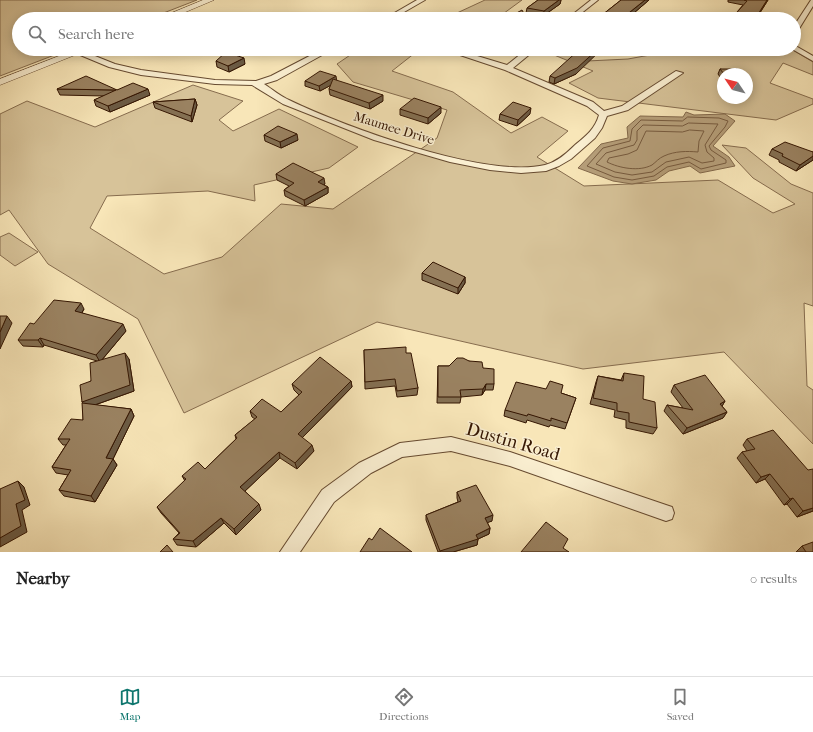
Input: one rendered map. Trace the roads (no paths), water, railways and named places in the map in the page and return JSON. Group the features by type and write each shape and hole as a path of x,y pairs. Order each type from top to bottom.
{"street":[{"path":"179,12 210,0"},
{"path":"400,12 422,0"},
{"path":"579,12 595,0"},
{"path":"801,21 813,1"},
{"path":"801,51 813,59"},
{"path":"0,82 68,56"},
{"name":"Maumee Drive","path":"92,56 117,67 139,72 222,83 256,84 284,101 389,142 489,167 519,171 545,168 563,161 590,138 601,125 603,114"},
{"path":"256,84 274,78 316,56"},
{"path":"469,56 508,68 590,104 603,114 625,108 679,73"},
{"path":"508,68 523,56"},
{"name":"Dustin Road","path":"289,552 328,496 365,468 400,450 450,444 510,459 666,513"}],"water":[{"path":"686,112 694,115 725,114 735,121 713,146 729,157 735,166 700,173 690,166 669,171 656,180 632,184 613,181 578,168 601,144 628,138 627,127 640,116 683,117"}]}
